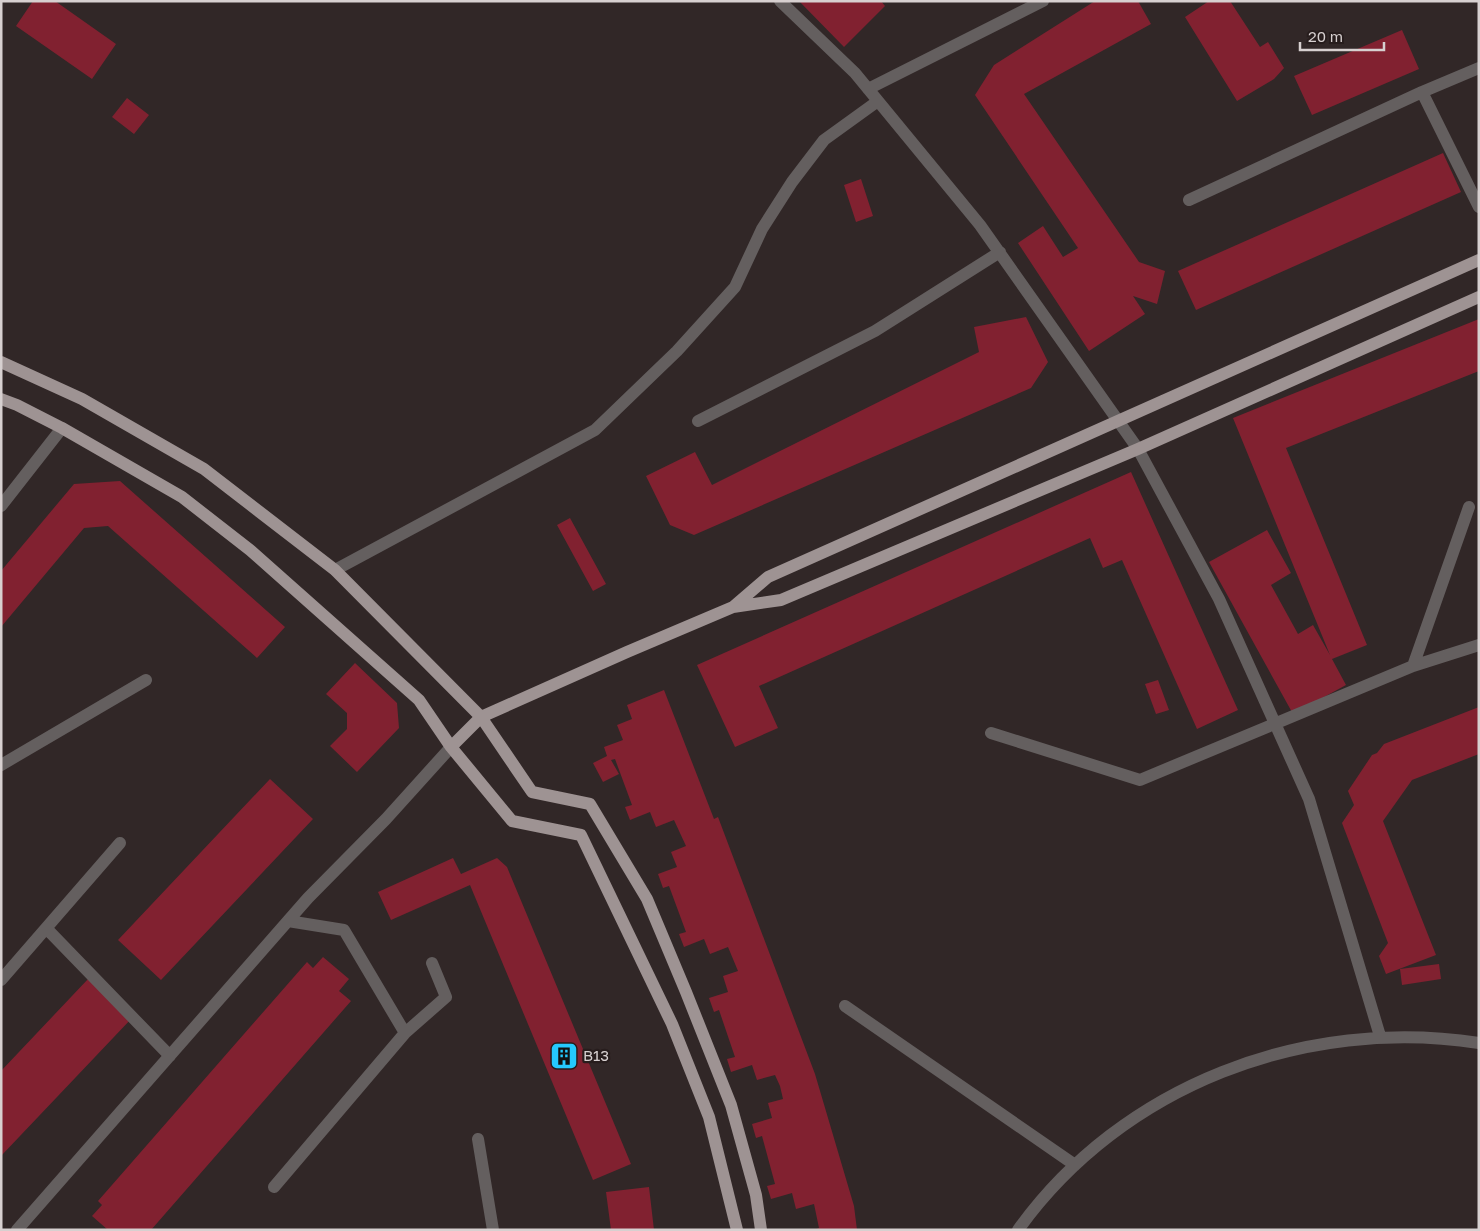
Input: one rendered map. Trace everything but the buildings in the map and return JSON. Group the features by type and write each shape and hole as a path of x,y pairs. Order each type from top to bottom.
{"main road":[{"path":"733,607 768,577 1120,422 1479,260"},
{"path":"451,747 481,718 733,607 781,600 1138,449 1479,297"},
{"path":"1,362 38,377 91,404 204,468 336,570 481,718 532,792 590,804 647,899 731,1105 756,1195 761,1230"},
{"path":"1,399 62,428 182,497 250,550 419,700 451,747 512,821 581,835 672,1024 709,1117 737,1230"}],"street":[{"path":"780,1 856,73 980,225 1138,449 1219,599 1309,799 1380,1036"},
{"path":"868,89 1043,1"},
{"path":"1189,200 1422,92 1479,68"},
{"path":"1422,92 1479,207"},
{"path":"336,570 595,430 677,351 735,287 762,229 792,182 824,140 878,101"},
{"path":"698,421 875,331 1000,252"},
{"path":"1,506 62,428"},
{"path":"1413,666 1469,507"},
{"path":"992,733 1140,780 1413,666 1479,645"},
{"path":"1,764 146,680"},
{"path":"17,1230 288,921 451,747"},
{"path":"1,980 120,843"},
{"path":"288,921 344,930 405,1033"},
{"path":"46,928 170,1056"},
{"path":"274,1187 405,1033 446,997 432,963"},
{"path":"845,1006 1075,1165"},
{"path":"1018,1230 1032,1211 1075,1165 1127,1122 1185,1087 1247,1061 1313,1044 1380,1036 1444,1037 1479,1043"},
{"path":"478,1139 493,1230"}],"place":[{"name":"B13","path":"564,1056"}]}
